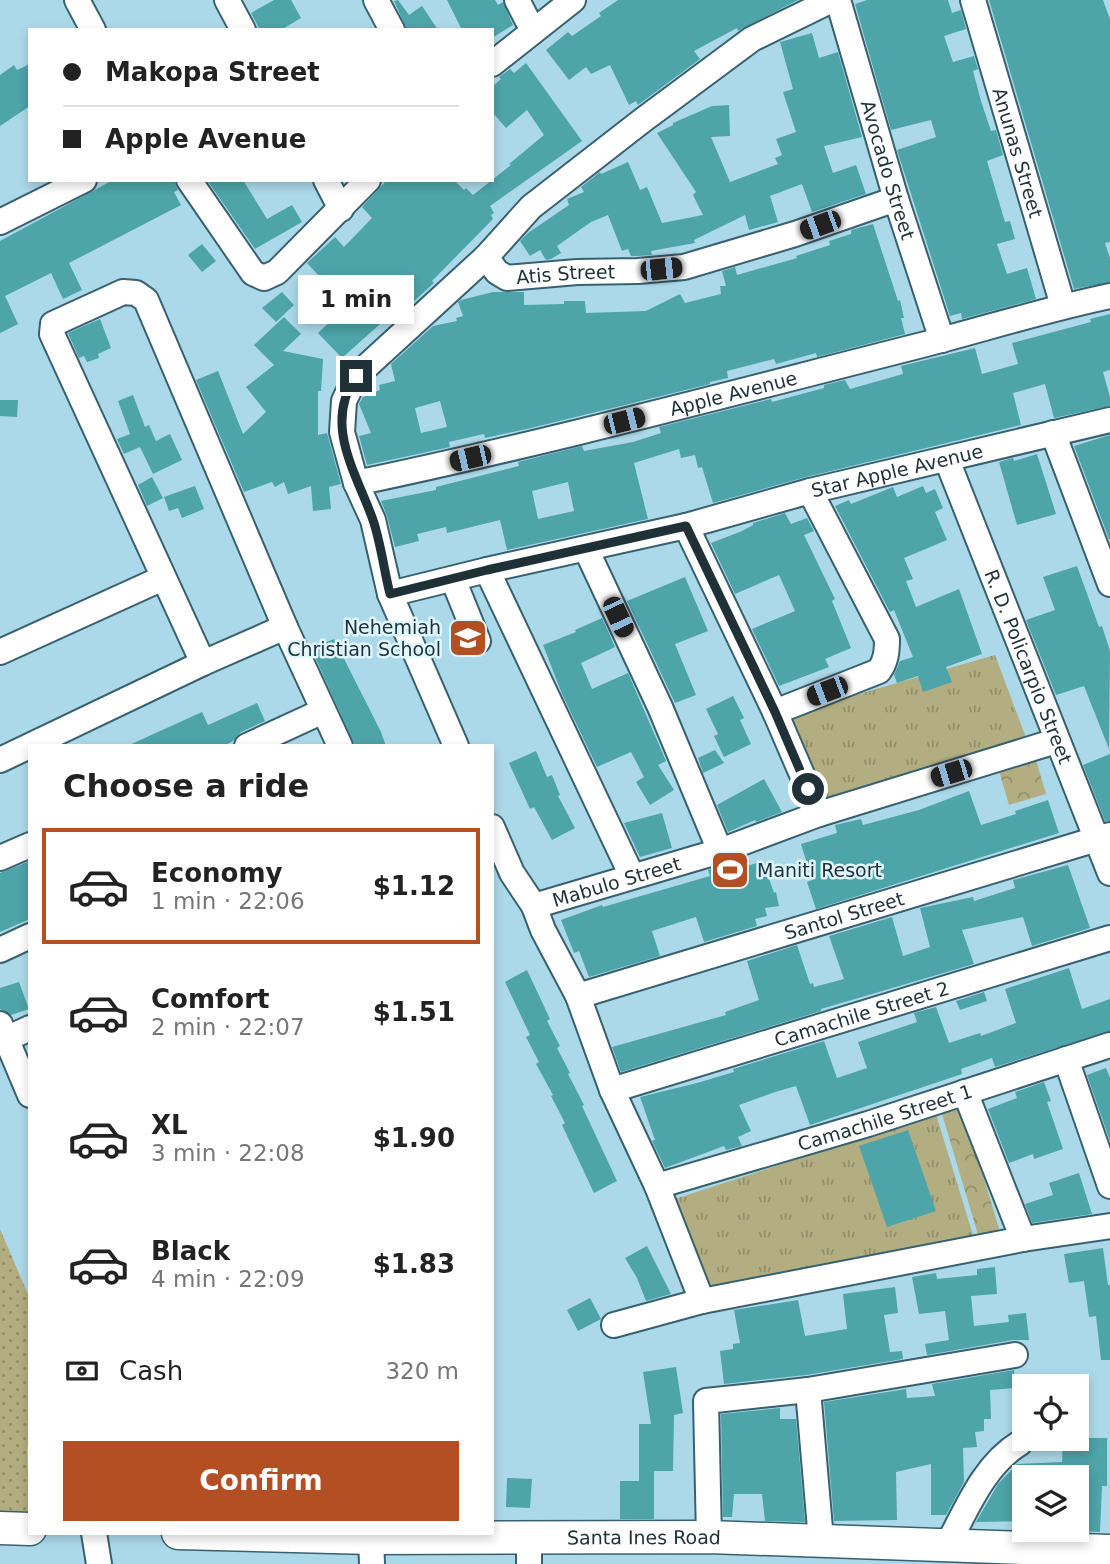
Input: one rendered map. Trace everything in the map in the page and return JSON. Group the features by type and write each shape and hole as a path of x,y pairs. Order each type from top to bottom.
{"main road":[{"path":"0,1528 28,1529"},
{"name":"Santa Ines Road","path":"302,1535 371,1551 529,1551 709,1537 1110,1551"}],"street":[{"path":"78,0 92,28"},
{"path":"227,0 242,28"},
{"path":"376,0 391,28"},
{"path":"517,0 533,31"},
{"path":"494,62 573,0"},
{"path":"455,744 390,594 373,520 356,483 342,432 344,401 349,386 356,376 486,257 531,207 752,39 832,0"},
{"name":"Avocado Street","path":"838,0 896,199 942,340"},
{"name":"Anunas Street","path":"973,0 1063,306"},
{"path":"0,222 80,182"},
{"path":"190,182 253,273 264,278 277,272 366,182"},
{"path":"327,182 341,209"},
{"name":"Atis Street","path":"486,257 497,272 507,278 684,267 794,234 896,199"},
{"path":"204,663 52,334 53,324 123,292 136,293 146,300 285,627 339,744"},
{"name":"Apple Avenue","path":"356,483 597,427 1110,296"},
{"name":"Star Apple Avenue","path":"390,594 686,526 810,491 1110,420"},
{"path":"1053,433 1110,584"},
{"name":"R. D. Policarpio Street","path":"947,460 1056,741 1103,837 1110,873"},
{"path":"775,712 879,671 885,663 887,652 887,639 810,491"},
{"path":"686,526 775,712 819,814"},
{"path":"586,549 660,707 720,851"},
{"path":"487,570 632,876"},
{"path":"0,652 163,578"},
{"path":"453,579 478,641"},
{"path":"34,744 285,627"},
{"path":"251,744 323,711"},
{"name":"Mabulo Street","path":"534,906 720,851 819,814 1056,741"},
{"path":"0,760 28,747"},
{"path":"494,832 512,873 534,906 543,930 578,996 612,1090 657,1185 702,1301"},
{"name":"Santol Street","path":"578,996 1103,837"},
{"path":"0,858 28,846"},
{"path":"0,950 28,937"},
{"name":"Camachile Street 2","path":"612,1090 1110,938"},
{"path":"28,1028 3,1032 28,1090"},
{"name":"Camachile Street 1","path":"657,1185 867,1124 1110,1045"},
{"path":"1066,1059 1110,1186"},
{"path":"965,1092 1023,1239"},
{"path":"614,1325 702,1301 1023,1239 1110,1226"},
{"path":"709,1537 706,1401 808,1390 1015,1355"},
{"path":"808,1390 821,1540"},
{"path":"948,1544 988,1472 1012,1448"},
{"path":"94,1535 99,1564"}],"green space":[{"path":"995,655 1028,743 810,812 768,720"},
{"path":"1036,760 1046,794 1009,805 999,771"},
{"path":"963,1108 1000,1232 979,1238 942,1114"},
{"path":"936,1114 976,1245 690,1300 650,1207"},
{"path":"0,1229 28,1294 28,1520 0,1519"}],"building":[{"path":"274,0 291,0 301,18 284,28 259,28 251,13"},
{"path":"398,0 409,15 422,6 437,28 406,28 394,1"},
{"path":"447,0 495,0 498,5 503,2 513,25 494,37 494,28 461,28"},
{"path":"618,0 798,0 694,51 700,59 638,105 636,101 629,105 610,65 591,74 586,67 569,80 546,50 568,32 572,36 601,16 599,13"},
{"path":"867,0 948,0 952,13 961,10 966,29 944,36 953,62 974,56 978,69 973,71 981,101 991,131 996,130 1003,155 987,161 1005,222 1010,221 1015,239 997,244 1007,274 1027,268 1036,299 962,319 961,313 950,316 897,150 936,137 931,120 891,130 855,4"},
{"path":"989,0 1103,0 1110,19 1110,242 1105,243 1110,258 1110,282 1074,289"},
{"path":"812,33 819,58 838,52 862,137 824,146 833,173 856,165 866,194 812,212 802,184 770,196 778,222 749,230 745,215 694,240 695,243 651,251 652,255 631,256 628,249 622,251 608,215 591,222 557,246 561,253 551,259 546,260 540,250 530,256 520,241 528,233 569,205 567,199 584,192 581,187 600,172 601,174 628,162 640,190 647,187 662,223 703,215 693,195 696,192 657,133 712,106 729,105 730,136 711,137 730,182 778,164 775,158 782,155 776,139 796,132 783,92 793,89 780,42"},
{"path":"526,63 582,141 490,206 494,213 491,215 493,219 432,281 434,283 412,303 408,299 342,358 318,333 344,308 341,305 343,302 307,263 335,237 344,247 372,218 362,207 385,182 456,182 473,195 489,182 494,182 494,178 511,165 509,164 544,135 527,110 506,128 494,114 494,85 501,79 499,77 510,69 514,73"},
{"path":"14,65 17,70 28,65 28,107 0,126 0,75"},
{"path":"109,182 175,182 178,190 174,192 181,205 69,263 82,290 63,299 51,273 5,296 18,324 0,333 0,241"},
{"path":"208,182 244,182 267,219 292,205 302,222 255,249"},
{"path":"873,224 898,301 900,300 905,334 817,357 816,353 776,364 774,359 727,371 728,378 710,384 531,428 485,438 484,434 449,442 450,447 367,465 359,436 371,433 359,404 363,397 380,390 379,385 395,381 391,364 433,326 457,321 456,318 463,316 458,302 461,300 493,292 524,292 524,305 585,301 586,313 646,311 680,294 685,303 721,294 720,286 726,286 722,271 735,267 737,275 797,258 796,256 830,245 829,241 851,234 851,230","holes":["440,401 447,427 421,433 415,408"]},
{"path":"202,244 216,261 202,272 188,255"},
{"path":"282,292 294,305 276,322 262,308"},
{"path":"1110,314 1110,370 1103,372 1110,406 1054,418 1045,384 1013,393 1021,425 806,477 713,503 702,467 698,468 695,455 681,458 679,449 634,463 648,519 507,550 500,520 447,533 446,527 417,534 419,541 395,547 381,501 436,490 436,487 519,466 518,462 582,446 584,451 633,442 661,433 659,427 771,399 772,402 824,388 824,385 845,380 850,389 903,374 901,366 975,348 982,374 1018,364 1012,343 1091,322 1090,319","holes":["568,482 574,511 538,519 532,491"]},
{"path":"284,317 301,334 283,351 323,359 321,391 318,391 318,435 327,433 341,484 329,487 331,509 313,511 311,486 288,494 284,482 275,487 272,482 244,492 196,380 218,371 243,434 266,412 246,387 274,365 254,345"},
{"path":"100,319 111,348 98,354 99,358 87,362 84,356 79,358 68,333"},
{"path":"133,395 145,427 149,425 156,441 170,434 182,460 153,474 140,447 124,454 117,439 130,434 118,401"},
{"path":"0,400 18,400 17,417 0,416"},
{"path":"1110,435 1110,539 1109,539 1074,446"},
{"path":"1037,454 1056,514 1017,525 999,462 1013,458 1014,461"},
{"path":"152,477 163,498 147,506 138,485"},
{"path":"195,486 204,509 182,518 178,508 169,511 164,497"},
{"path":"923,486 926,493 935,489 943,508 935,512 947,540 904,558 913,579 906,581 916,607 959,589 982,654 946,667 952,682 923,692 918,676 897,683 894,675 900,661 913,657 894,610 890,612 835,506 849,500 851,504 893,487 897,497"},
{"path":"785,513 791,524 807,518 814,531 804,535 835,599 832,601 851,648 825,659 829,667 779,686 752,629 795,611 779,575 735,594 711,543 742,531 753,523"},
{"path":"1077,566 1110,651 1109,749 1084,686 1056,695 1026,620 1055,610 1043,577"},
{"path":"685,577 708,631 675,644 696,695 675,703 627,601"},
{"path":"602,618 615,647 581,663 592,689 628,673 666,761 658,765 674,790 650,805 636,782 644,777 631,752 597,767 562,694 543,645"},
{"path":"334,639 385,744 354,744 310,646"},
{"path":"733,696 744,718 740,720 751,744 724,757 714,736 718,734 706,709"},
{"path":"257,703 265,721 241,732 228,744 131,744 202,712 208,725"},
{"path":"715,750 724,763 703,773 698,758"},
{"path":"536,751 547,777 552,775 560,795 558,796 575,828 552,840 534,807 530,809 509,763"},
{"path":"1110,754 1110,821 1105,821 1083,765"},
{"path":"764,779 782,812 728,832 717,805"},
{"path":"969,791 981,825 1048,800 1059,833 816,909 807,882 812,880 801,844 837,833 835,825 861,819 863,825 919,810"},
{"path":"662,813 672,848 640,857 624,823"},
{"path":"763,861 779,906 765,908 767,916 755,919 757,926 704,942 696,917 652,931 660,956 589,977 579,951 574,953 561,920 602,905 603,907 710,876 708,870 732,862 734,870"},
{"path":"28,862 28,920 0,932 0,873"},
{"path":"1068,865 1090,928 1032,946 1023,917 962,930 974,964 621,1072 612,1047 726,1015 725,1012 759,1000 747,961 797,945 810,984 813,983 814,987 844,979 829,936 892,917 903,956 930,947 920,908 973,897 974,901 1015,888 1013,880"},
{"path":"1069,968 1082,1009 1110,999 1110,1031 995,1067 992,1058 961,1069 962,1074 810,1125 796,1086 775,1092 739,1105 751,1131 738,1137 742,1146 726,1150 724,1146 665,1168 652,1141 655,1140 640,1097 734,1072 733,1069 824,1041 837,1078 867,1068 858,1042 917,1022 914,1013 936,1007 949,1043 980,1033 981,1036 1016,1023 1005,989"},
{"path":"527,970 550,1019 547,1021 560,1046 557,1048 570,1073 568,1074 617,1181 594,1193 562,1125 565,1123 551,1096 553,1095 536,1064 539,1062 526,1037 530,1035 505,982"},
{"path":"19,982 28,1009 11,1015 0,1009 0,988"},
{"path":"984,992 987,1001 960,1010 956,1001"},
{"path":"1106,1068 1110,1078 1110,1141 1087,1075"},
{"path":"1044,1082 1051,1101 1047,1102 1063,1149 1034,1159 1033,1154 1009,1163 988,1109 1017,1098 1015,1092"},
{"path":"908,1130 936,1211 887,1227 859,1146"},
{"path":"1079,1173 1092,1214 1032,1223 1025,1204 1053,1195 1049,1183"},
{"path":"647,1246 671,1294 646,1301 625,1258"},
{"path":"1103,1248 1110,1285 1110,1360 1101,1360 1096,1316 1089,1317 1084,1281 1069,1283 1064,1254"},
{"path":"995,1267 997,1294 971,1296 974,1326 1009,1322 1008,1315 1026,1313 1029,1340 1013,1340 927,1355 925,1344 949,1340 945,1311 919,1314 912,1277 936,1273 937,1279 977,1275 977,1269"},
{"path":"895,1287 898,1313 884,1315 890,1352 902,1351 903,1359 806,1375 724,1384 720,1351 733,1349 733,1344 740,1343 734,1310 798,1300 805,1336 847,1329 843,1294"},
{"path":"590,1298 601,1319 578,1331 567,1310"},
{"path":"676,1367 683,1413 674,1415 673,1471 654,1471 654,1519 620,1519 620,1481 639,1481 639,1424 651,1424 643,1372"},
{"path":"1014,1370 1012,1388 990,1390 991,1419 984,1419 984,1431 975,1432 977,1447 963,1448 964,1482 946,1515 931,1515 931,1464 896,1472 897,1520 834,1521 824,1402 906,1389 907,1398 935,1396 932,1384"},
{"path":"780,1408 780,1419 796,1419 805,1522 765,1521 762,1494 734,1494 732,1517 723,1517 721,1414"},
{"path":"1107,1438 1107,1486 1102,1486 1100,1532 1089,1532 1089,1465 1016,1465 1062,1462 1062,1451 1089,1451 1089,1440"},
{"path":"1012,1469 1012,1521 976,1522 998,1484"},
{"path":"507,1478 532,1479 530,1508 506,1507"}],"place":[{"name":"Nehemiah Christian School","path":"468,638"},
{"name":"Maniti Resort","path":"730,870"}],"route":[{"path":"356,376 344,401 342,432 356,483 373,520 390,594 686,526 775,712 808,789"}]}
